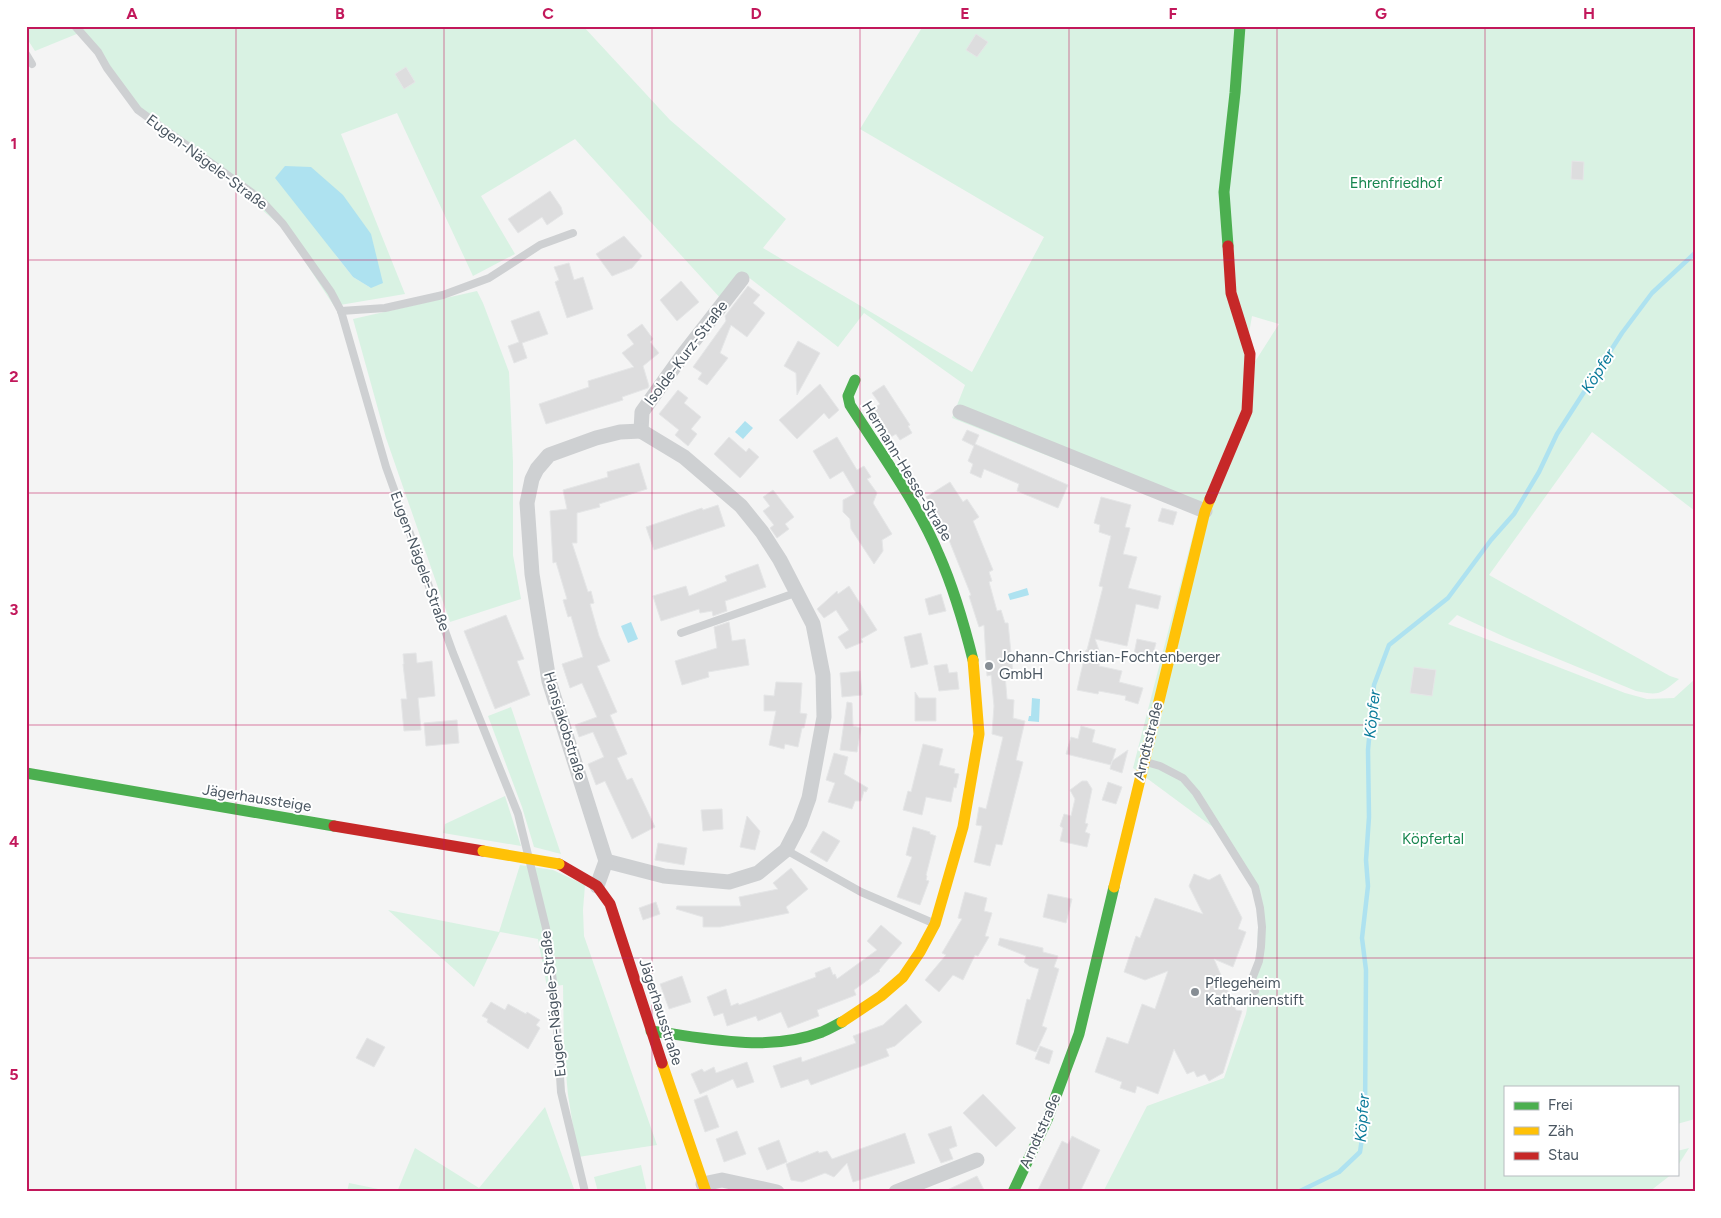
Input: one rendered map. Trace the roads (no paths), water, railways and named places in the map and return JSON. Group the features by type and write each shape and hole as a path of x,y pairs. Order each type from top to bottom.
{"street":[{"name":"Arndtstraße","path":"1013,1192 1047,1120 1079,1034 1205,511 1247,411 1250,354 1231,293 1224,192 1240,26"},
{"name":"Isolde-Kurz-Straße","path":"640,431 642,412 682,356 742,279"},
{"name":"Hermann-Hesse-Straße","path":"651,1031 734,1042 764,1043 794,1040 822,1032 844,1021 874,1001 903,977 920,952 935,924 963,827 979,734 974,662 960,610 939,554 912,503 850,405 848,396 855,380"},
{"path":"960,412 1205,511"},
{"path":"597,886 606,861 664,876 730,882 758,873 786,850 800,823 809,798 824,717 823,675 812,624 798,592 762,532 741,506 684,457 640,431"},
{"name":"Hansjakobstraße","path":"606,861 549,681 532,574 527,503 532,479 537,469 549,455 596,438 620,432 640,431"},
{"name":"Jägerhaussteige","path":"26,773 559,864"},
{"name":"Jägerhausstraße","path":"559,864 597,886 610,904 704,1188"},
{"path":"896,1192 977,1160"},
{"path":"704,1188 722,1180 776,1192"}],"lane":[{"name":"Eugen-Nägele-Straße","path":"75,26 98,52 107,68 138,110 259,198 283,224 332,292 341,311 386,467 453,653 518,814 546,928 555,997 561,1092 585,1192"},
{"path":"26,54 32,64"},
{"path":"341,311 385,308 443,295 489,278 540,245 572,233"},
{"path":"681,633 798,592"},
{"path":"1144,761 1160,766 1183,778 1196,793 1255,887 1262,927 1259,961 1252,979 1255,991"},
{"path":"786,850 861,892 935,924"}],"water":[{"path":"285,166 311,167 343,195 371,234 383,283 371,288 353,277 275,178"},
{"path":"745,421 753,428 743,439 735,432"},
{"path":"1027,588 1029,595 1010,600 1008,594"},
{"path":"631,622 638,639 628,643 621,626"},
{"path":"1032,698 1040,699 1039,722 1028,721 1029,716 1031,716"}],"waterway":[{"name":"Köpfer","path":"1298,1192 1339,1172 1360,1152 1365,1118 1366,970 1362,938 1368,886 1366,860 1369,817 1368,750 1374,685 1389,645 1448,598 1491,540 1514,514 1539,472 1557,434 1622,333 1652,293 1695,253"}],"place":[{"name":"Johann-Christian-Fochtenberger GmbH","path":"989,666"},
{"name":"Pflegeheim Katharinenstift","path":"1195,992"}],"park label":[{"name":"Ehrenfriedhof","path":"1396,183"},
{"name":"Köpfertal","path":"1433,839"}]}
